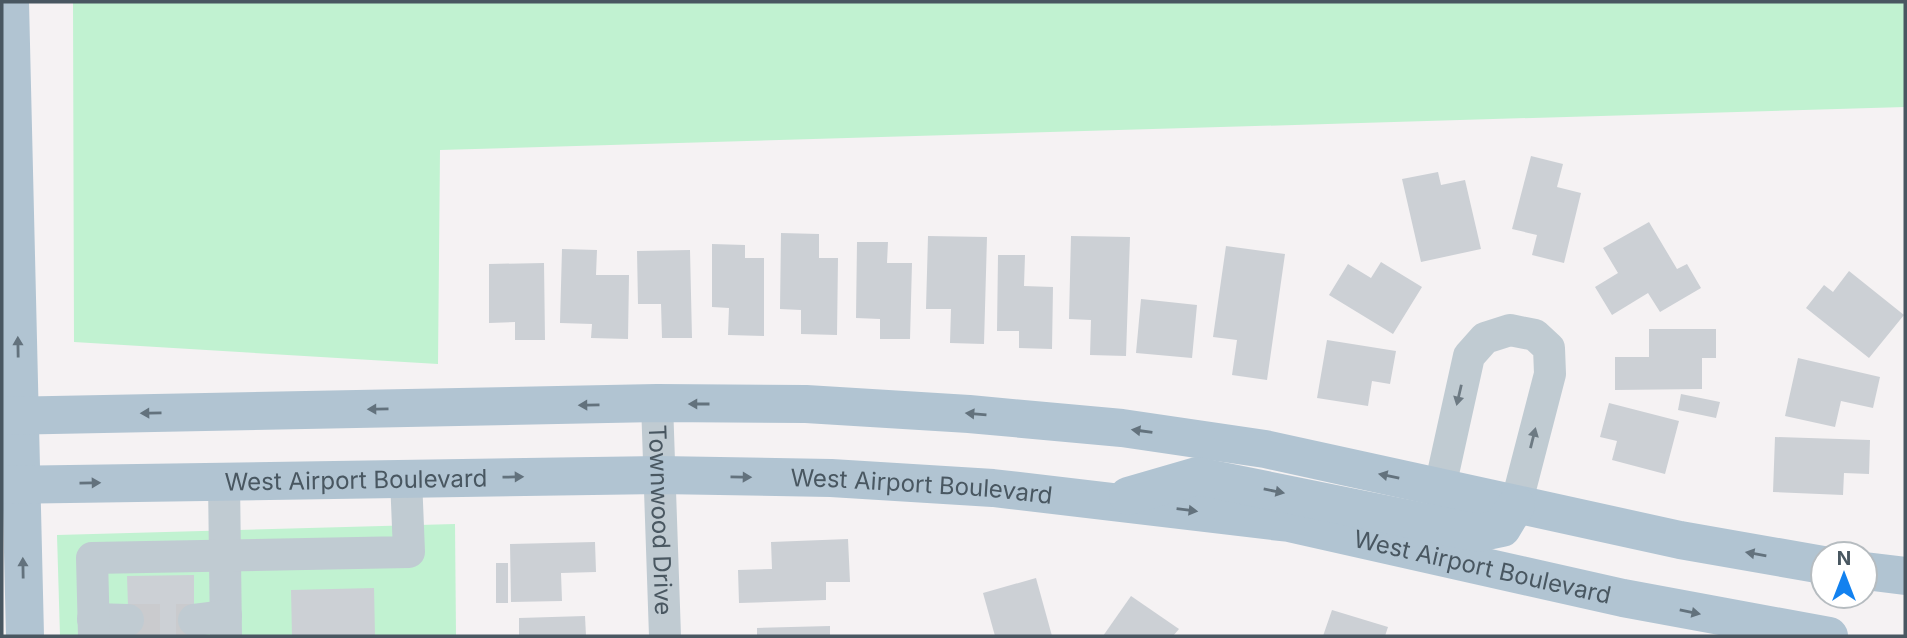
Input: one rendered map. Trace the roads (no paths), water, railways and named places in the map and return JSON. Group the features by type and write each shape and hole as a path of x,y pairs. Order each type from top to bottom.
{"main road":[{"path":"10,2 12,484 25,636"},
{"path":"11,416 657,403 820,405 969,414 1122,428 1265,449 1680,540 1809,563"},
{"name":"West Airport Boulevard","path":"12,484 660,475 831,478 993,488 1113,500 1289,523 1664,607 1829,636"},
{"path":"1113,500 1197,476 1478,533 1502,528 1516,505"},
{"path":"1879,573 1905,576"}],"street":[{"path":"1440,487 1469,356 1485,338 1510,330 1535,335 1549,348 1550,374 1516,505"},
{"name":"Townwood Drive","path":"657,403 664,636"},
{"path":"128,620 93,628 92,558 409,552 407,478"},
{"path":"194,620 226,626 224,481"}],"tunnel":[{"path":"128,620 194,620"}]}
